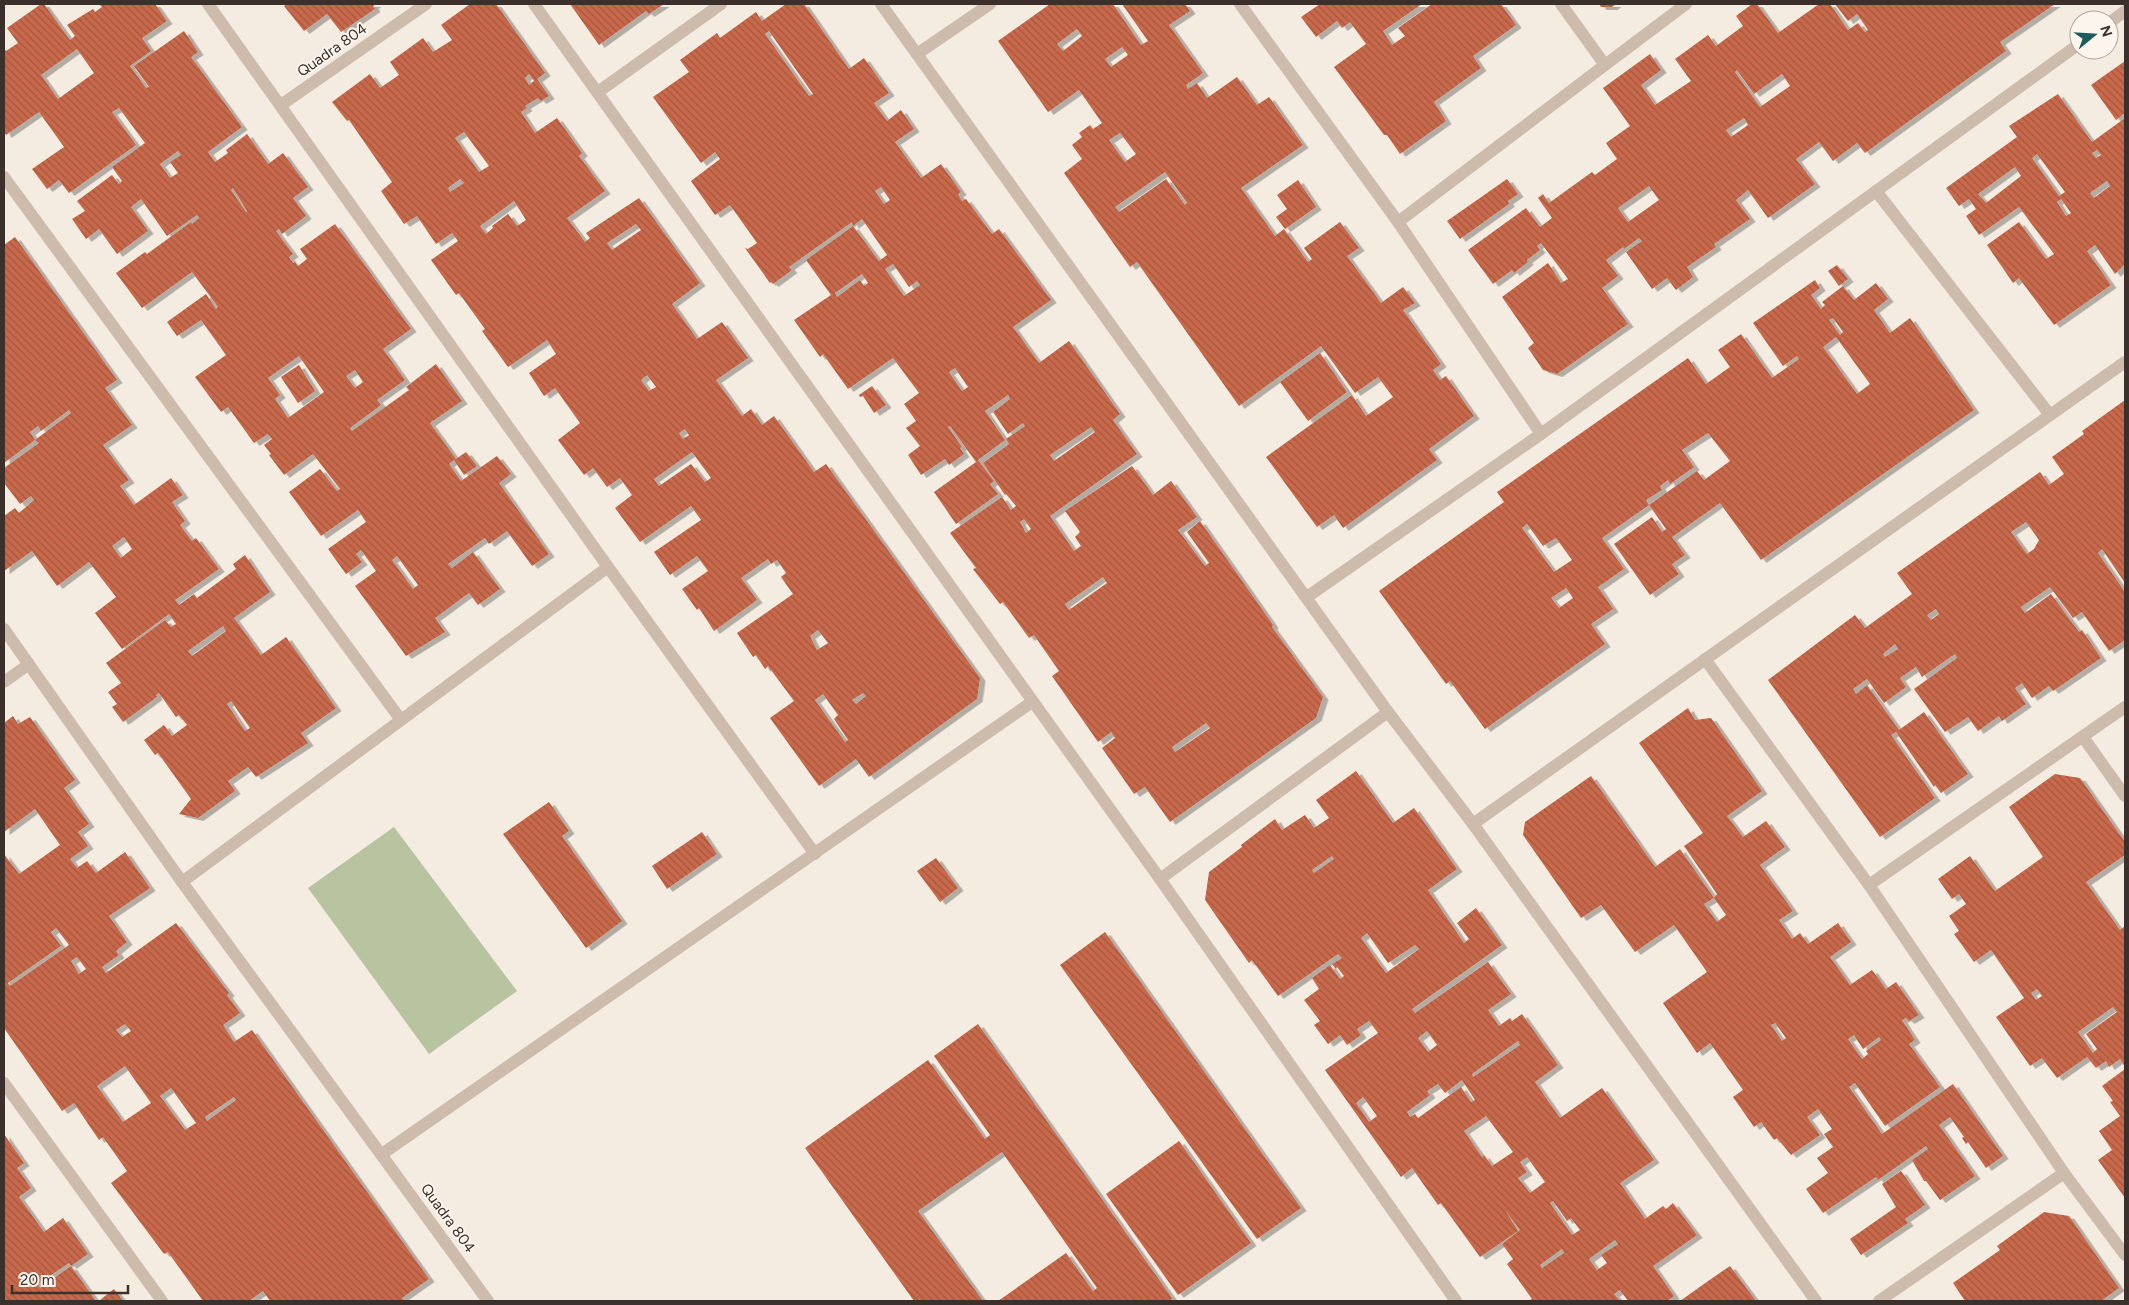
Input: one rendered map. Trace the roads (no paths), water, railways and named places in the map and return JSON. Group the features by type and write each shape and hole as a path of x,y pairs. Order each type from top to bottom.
{"street":[{"path":"208,4 282,105 608,568 815,854"},
{"name":"Quadra 804","path":"282,105 426,4"},
{"path":"534,4 1032,702 1160,878 1456,1301"},
{"path":"598,92 720,4"},
{"path":"881,4 1388,712 1472,824 1816,1301"},
{"path":"917,54 990,4"},
{"path":"1240,4 1398,222 1541,434"},
{"path":"1561,4 1605,65"},
{"path":"1398,222 1686,4"},
{"path":"1308,598 1541,434 2069,51"},
{"path":"4,177 401,720"},
{"path":"1876,191 2050,415"},
{"path":"1472,824 2125,362"},
{"path":"182,882 608,568"},
{"name":"Quadra 804","path":"4,629 182,882 488,1301"},
{"path":"1705,660 1869,885 2064,1173 2125,1256"},
{"path":"4,682 29,664"},
{"path":"382,1154 1032,702"},
{"path":"1869,885 2125,707"},
{"path":"1160,878 1388,712"},
{"path":"2083,737 2125,796"},
{"path":"4,1083 162,1301"},
{"path":"1879,1301 2064,1173"}]}
